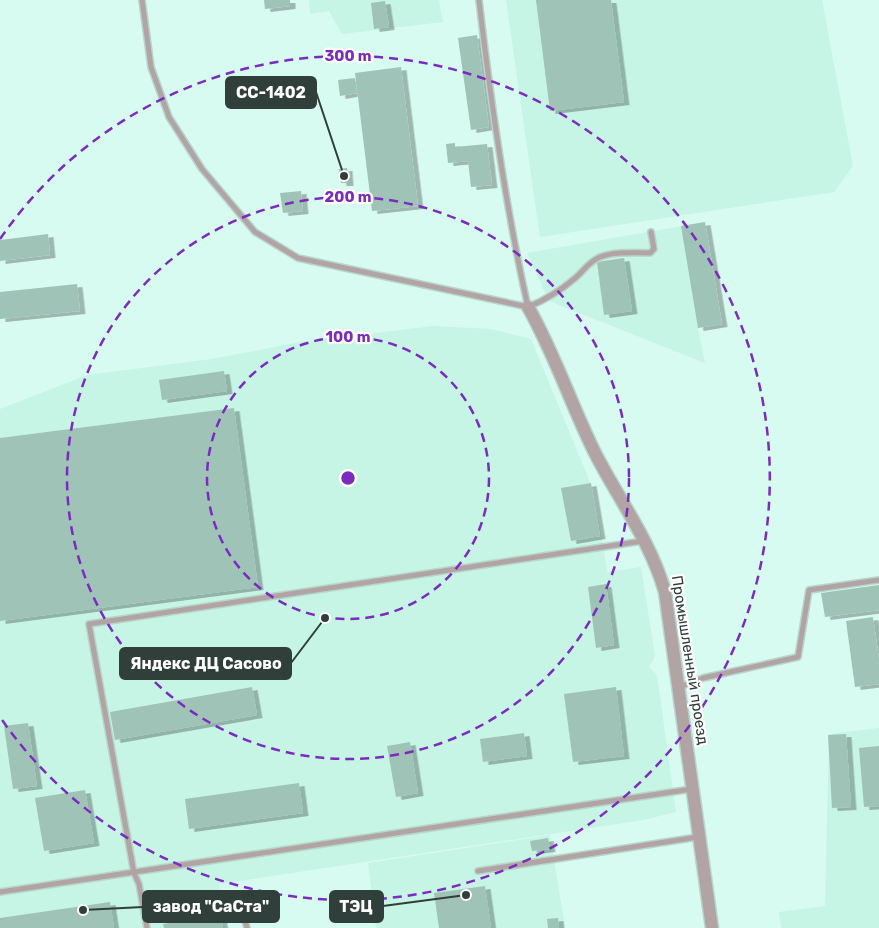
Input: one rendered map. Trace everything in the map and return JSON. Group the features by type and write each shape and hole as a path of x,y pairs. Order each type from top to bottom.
{"street":[{"name":"Промышленный проезд","path":"528,307 544,334 596,454 646,540 658,565 665,592 712,928"}],"lane":[{"path":"142,0 151,67 169,117 202,169 254,232 298,258 528,307 548,299 576,278 586,265 600,257 620,253 650,253 654,250 651,232"},
{"path":"479,0 502,183 528,307"},
{"path":"147,928 139,884 134,874 89,624 646,540"},
{"path":"679,687 702,678 798,657 809,590 879,580"},
{"path":"0,892 134,874 692,789"},
{"path":"478,871 699,837"},
{"path":"144,912 229,904 243,913 247,928"}],"shaded area":[{"path":"309,0 439,0 443,22 342,34 329,11 310,14"},
{"path":"506,0 822,0 853,166 834,192 540,237"},
{"path":"705,222 698,328 705,363 549,301 527,253"},
{"path":"434,326 491,329 531,339 590,482 602,537 607,572 641,567 655,656 649,667 657,675 676,812 643,820 219,884 225,928 0,928 0,409 87,375 212,359 300,342"},
{"path":"879,728 879,928 781,928 779,912 825,906 829,734"},
{"path":"550,835 565,928 376,928 368,863"}],"building":[{"path":"264,0 290,0 290,6 265,9"},
{"path":"536,0 611,0 624,102 550,111"},
{"path":"385,1 389,27 374,29 371,3"},
{"path":"477,35 489,127 471,130 458,38"},
{"path":"401,67 418,206 372,211 355,73"},
{"path":"355,78 357,93 340,96 338,80"},
{"path":"455,143 455,147 487,144 492,185 471,187 468,161 448,163 446,144"},
{"path":"347,168 348,183 341,183 339,169"},
{"path":"301,191 303,211 283,213 280,193"},
{"path":"705,222 722,324 698,328 681,226"},
{"path":"48,234 50,255 0,261 0,240"},
{"path":"624,258 632,311 604,315 597,262"},
{"path":"77,284 80,311 0,319 0,292"},
{"path":"224,371 227,391 162,400 159,380"},
{"path":"234,408 258,587 0,621 0,438"},
{"path":"591,483 600,536 571,541 561,488"},
{"path":"606,584 614,645 596,648 588,587"},
{"path":"879,585 879,610 825,617 821,593"},
{"path":"873,617 879,660 879,684 855,687 846,621"},
{"path":"252,687 257,715 115,740 110,712"},
{"path":"616,687 624,756 573,762 564,694"},
{"path":"28,723 37,786 13,789 4,726"},
{"path":"524,733 527,756 483,762 480,739"},
{"path":"846,734 851,807 832,808 828,735"},
{"path":"410,742 418,793 396,797 387,746"},
{"path":"879,746 879,806 864,807 859,748"},
{"path":"299,783 303,813 189,829 185,799"},
{"path":"85,790 94,843 44,851 35,798"},
{"path":"548,838 550,849 532,851 530,841"},
{"path":"485,886 491,928 439,928 434,893"},
{"path":"110,902 114,928 0,928 0,918"},
{"path":"221,915 223,928 164,928 163,924"},
{"path":"558,918 559,928 548,928 547,919"}],"place":[{"name":"СС-1402","path":"344,176"},
{"name":"Яндекс ДЦ Сасово","path":"325,618"},
{"name":"ТЭЦ","path":"466,895"},
{"name":"завод \"СаСта\"","path":"83,910"}]}
